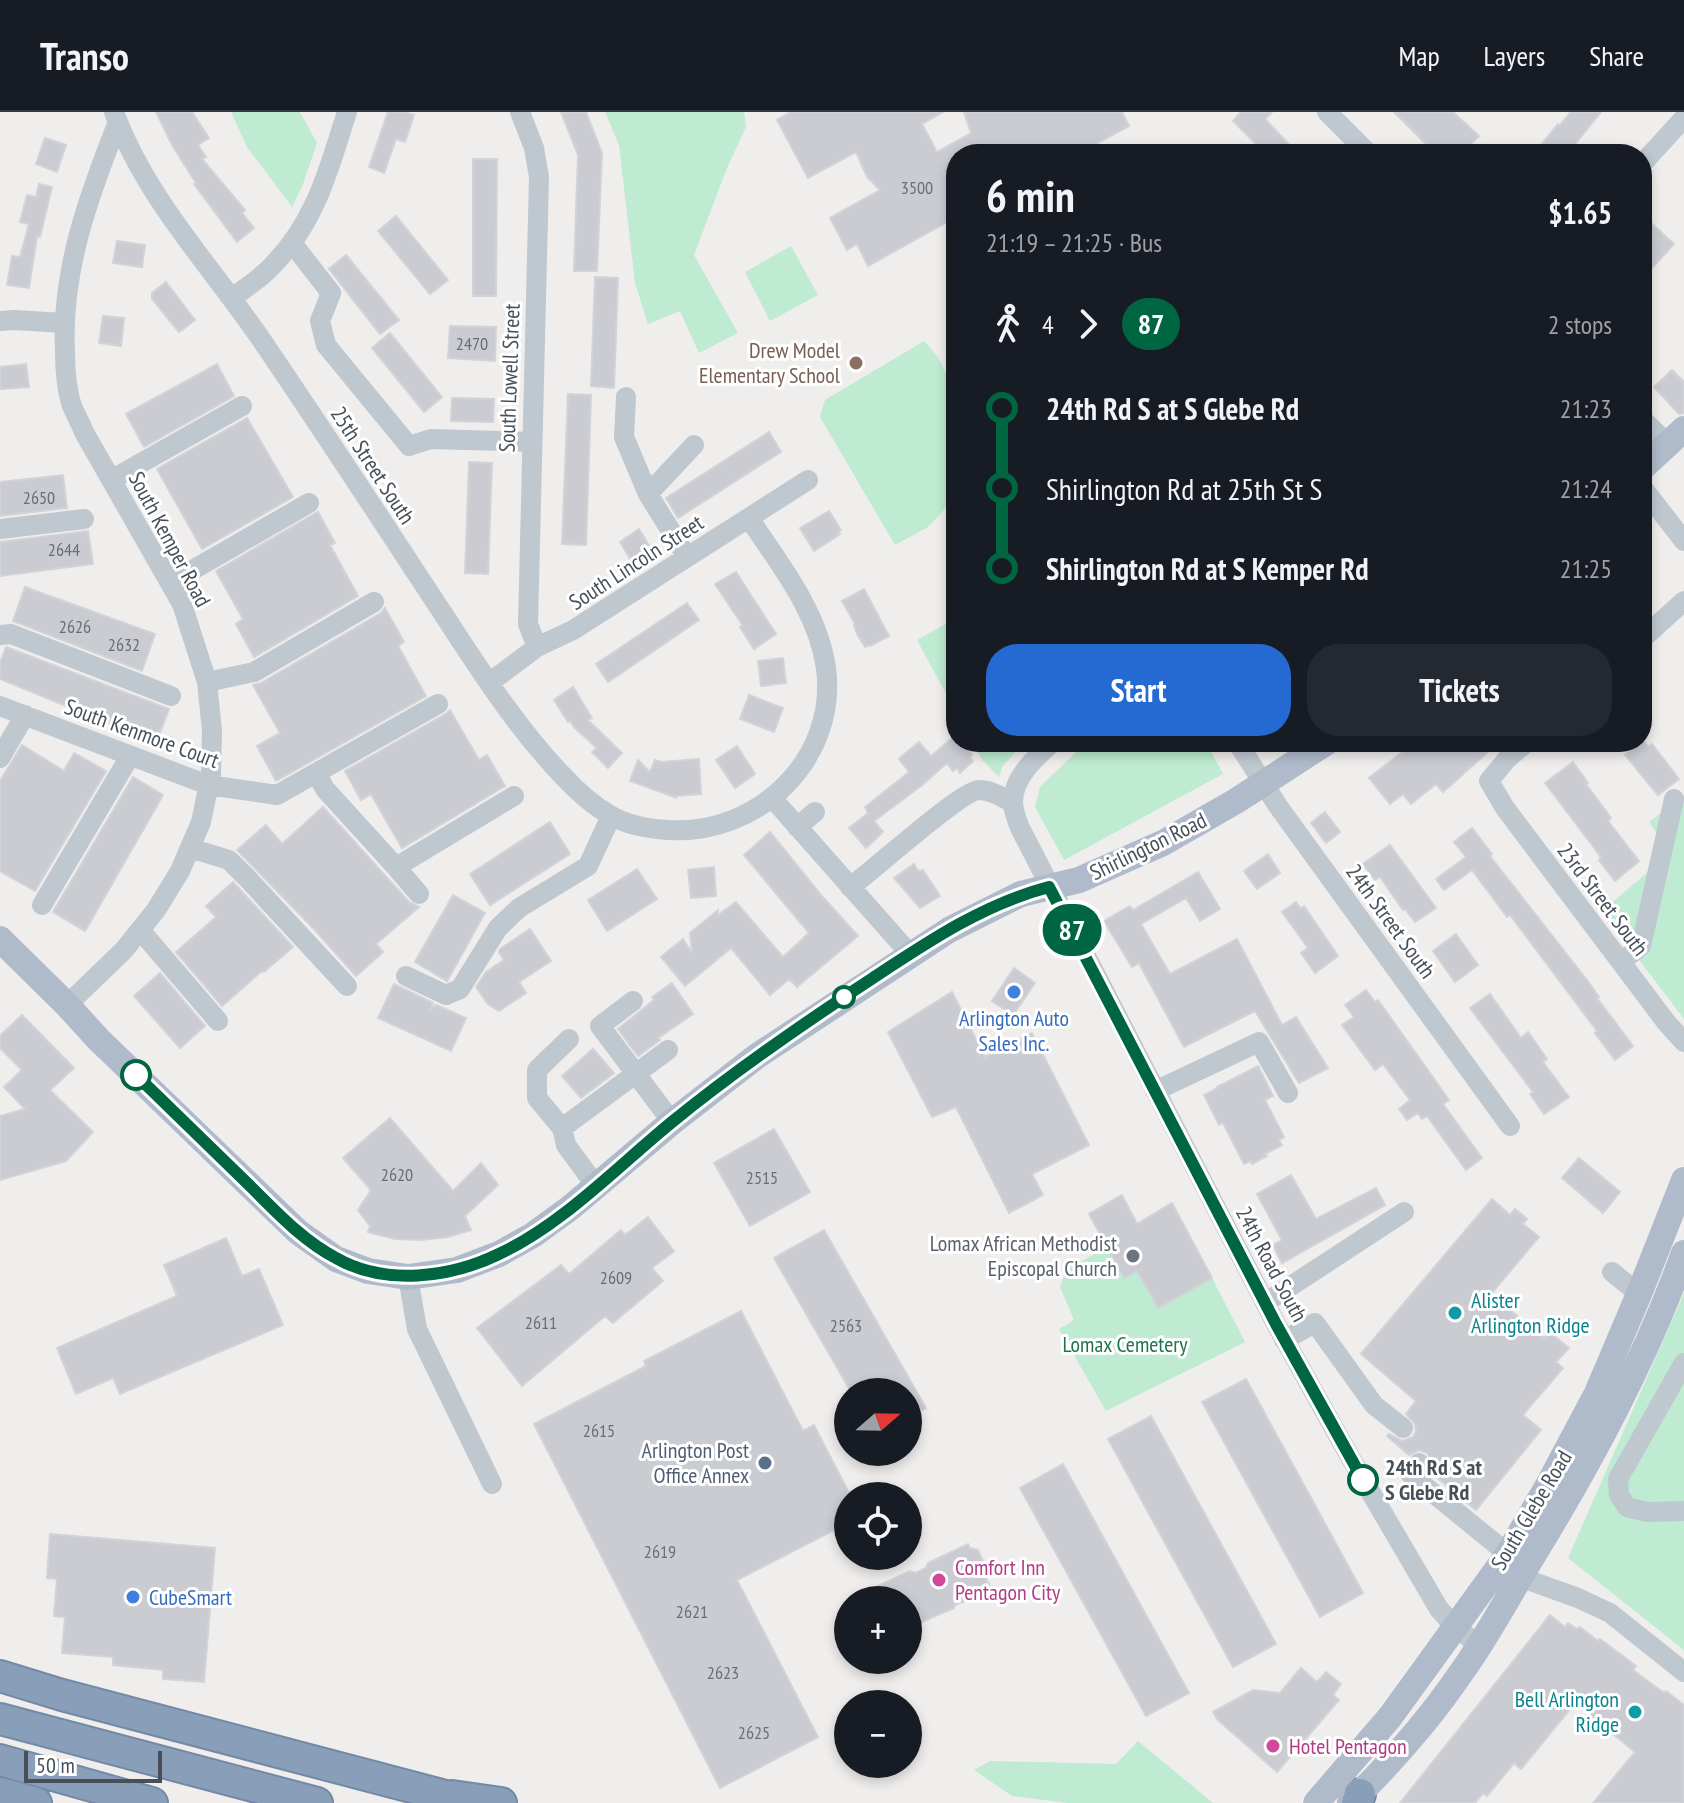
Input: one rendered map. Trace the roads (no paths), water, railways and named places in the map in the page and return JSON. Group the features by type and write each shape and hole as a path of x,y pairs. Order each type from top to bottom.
{"highway":[{"path":"0,1676 472,1803"},
{"path":"0,1719 317,1803"},
{"path":"0,1760 152,1803"},
{"path":"424,1792 501,1803"},
{"path":"0,1793 36,1803"}],"main road":[{"path":"1652,459 1676,437"},
{"name":"Shirlington Road","path":"0,939 98,1039 298,1232 336,1259 368,1271 408,1277 457,1270 499,1254 533,1235 757,1056 949,930 1021,894 1079,880 1163,843 1236,801 1311,752"},
{"name":"South Glebe Road","path":"1356,1800 1416,1733 1479,1645 1508,1567 1597,1393 1684,1180"},
{"name":"South Glebe Road","path":"1316,1803 1390,1717 1456,1628 1570,1495 1622,1399 1671,1290 1684,1253"}],"street":[{"path":"232,298 269,270 309,218 324,185 347,112"},
{"name":"South Lowell Street","path":"520,112 534,148 539,177 528,624 537,647"},
{"path":"1327,112 1359,144"},
{"name":"25th Street South","path":"116,117 144,176 267,347 489,683 539,751 576,790 611,816 648,828 678,831 709,828 740,819 773,799 798,772 818,737 825,705 835,690 826,671 820,638 802,601 749,518"},
{"name":"South Kemper Road","path":"67,1005 124,950 156,910 180,871 201,822 211,774 212,731 207,682 182,604 85,434 72,405 66,378 64,323 76,243 116,117"},
{"path":"1652,153 1684,118"},
{"path":"292,243 331,293 320,321 326,345 409,446 431,439 531,442"},
{"path":"0,321 64,323"},
{"path":"626,397 624,437 648,494 687,557"},
{"path":"111,480 242,406"},
{"path":"1652,424 1676,437"},
{"path":"648,494 694,445"},
{"name":"South Lincoln Street","path":"489,683 537,647 573,630 808,480"},
{"path":"1652,498 1682,532"},
{"path":"170,583 309,503"},
{"path":"0,529 84,519"},
{"path":"1652,630 1684,601"},
{"path":"207,682 254,672 374,602"},
{"path":"0,635 11,634 171,696"},
{"name":"South Kenmore Court","path":"0,706 208,785 277,795 438,704"},
{"path":"0,758 25,715"},
{"path":"850,887 947,808 975,790 991,792 1013,803 1019,780 1042,752"},
{"name":"24th Street South","path":"1243,752 1262,783 1510,1126"},
{"name":"23rd Street South","path":"1515,752 1489,781 1505,808 1684,1042"},
{"path":"42,905 130,756"},
{"path":"317,774 325,789 419,894"},
{"path":"396,867 514,796"},
{"path":"773,799 910,954"},
{"path":"1621,962 1641,946 1674,799"},
{"name":"24th Road South","path":"1013,803 1020,828 1049,887 1284,1340 1439,1609 1456,1628 1479,1645"},
{"path":"797,827 815,812"},
{"path":"406,976 446,995 460,989 498,928 519,908 588,866 611,816"},
{"path":"190,848 229,860 347,986"},
{"path":"140,930 218,1021"},
{"path":"633,1001 600,1026 672,1122"},
{"path":"569,1039 537,1070 537,1098 562,1128 566,1145 596,1186"},
{"path":"1155,1091 1259,1042 1288,1093"},
{"path":"562,1128 668,1050"},
{"path":"1265,1303 1404,1212"},
{"path":"1612,1272 1639,1294"},
{"path":"408,1277 417,1329 492,1484"},
{"path":"1284,1340 1323,1318 1374,1405 1403,1428"},
{"path":"1684,1363 1618,1479 1619,1495 1627,1507 1647,1512 1684,1511"},
{"path":"1419,1463 1411,1475 1464,1509 1508,1567 1610,1613 1684,1672"}],"place":[{"name":"Drew Model Elementary School","path":"856,363"},
{"name":"Arlington Auto Sales Inc.","path":"1014,992"},
{"name":"Lomax African Methodist Episcopal Church","path":"1133,1256"},
{"name":"Alister Arlington Ridge","path":"1455,1313"},
{"name":"Arlington Post Office Annex","path":"765,1463"},
{"name":"24th Rd S at S Glebe Rd","path":"1363,1480"},
{"name":"Comfort Inn Pentagon City","path":"939,1580"},
{"name":"CubeSmart","path":"133,1597"},
{"name":"Bell Arlington Ridge","path":"1635,1712"},
{"name":"Hotel Pentagon","path":"1273,1746"}],"park label":[{"name":"Lomax Cemetery","path":"1125,1344"}]}
